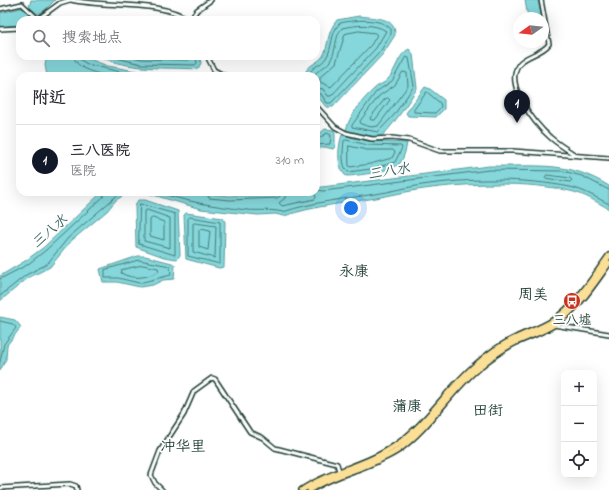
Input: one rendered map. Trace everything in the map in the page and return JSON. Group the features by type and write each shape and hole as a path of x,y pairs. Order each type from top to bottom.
{"main road":[{"path":"302,490 322,478 381,454 406,438 426,419 463,377 487,355 505,343 549,323 563,313 609,256"},
{"path":"310,490 332,478 373,462 397,450 421,430 466,380 490,358 507,347 554,325 578,303 609,264"}],"street":[{"path":"23,4 26,0"},
{"path":"42,16 60,3 69,0 157,8 174,11 183,16"},
{"path":"193,16 197,10 212,0"},
{"path":"541,0 549,44 545,49 524,60 518,65 514,74 514,81 521,100 540,127 551,138 575,155"},
{"path":"0,9 19,3 23,4 34,16"},
{"path":"0,29 16,28"},
{"path":"209,60 214,70 218,72"},
{"path":"320,110 335,127 350,135 372,139 392,138 409,140 445,152 513,151 609,158"},
{"path":"554,325 609,334"},
{"path":"162,490 155,483 151,475 160,451 184,414 194,391 212,378 216,379 250,432 263,438 275,448 337,464 339,471"},
{"path":"0,488 70,484 76,486 77,490"}],"water":[{"path":"31,0 55,0 45,10 38,14 29,7"},
{"path":"525,0 538,0 541,12 527,12"},
{"path":"21,8 25,9 31,16 16,16 16,25 0,27 0,13"},
{"path":"359,16 382,19 392,24 395,35 383,54 333,107 326,107 320,99 320,72 306,72 323,56 329,34 337,20"},
{"path":"409,49 413,54 417,88 394,122 381,136 369,136 346,131 353,114 361,103 375,88 391,76 402,55"},
{"path":"46,60 92,60 108,66 142,72 46,72"},
{"path":"108,60 201,60 201,63 198,69 135,66"},
{"path":"425,87 444,100 444,109 436,117 408,116 406,113"},
{"path":"325,129 333,130 335,132 335,147 333,149 325,147 320,148 320,133"},
{"path":"342,135 368,141 407,143 403,159 396,166 390,168 346,176 339,162 339,150"},
{"path":"489,166 551,167 579,172 609,186 609,209 590,198 575,192 517,184 459,185 424,189 318,207 284,216 275,214 258,215 201,209 157,196 320,196 320,187"},
{"path":"98,196 122,196 116,200 107,211 71,241 50,267 28,278 0,301 0,276 25,261 44,247"},
{"path":"138,200 145,200 178,211 180,255 177,259 164,257 136,247 135,206"},
{"path":"186,213 223,218 225,222 224,267 219,268 186,259 184,215"},
{"path":"138,256 145,256 172,263 175,265 174,279 163,280 153,285 140,287 117,282 103,282 100,269"},
{"path":"0,317 15,320 21,327 7,345 6,359 0,371"}],"place":[{"name":"三八医院","path":"517,123"},
{"name":"三八墟","path":"572,301"}],"district":[{"name":"永康","path":"354,272"},
{"name":"周美","path":"533,295"},
{"name":"蒲康","path":"407,407"},
{"name":"田街","path":"488,411"},
{"name":"冲华里","path":"183,447"}],"water label":[{"name":"三八水","path":"389,172"},
{"name":"三八水","path":"50,232"}]}
